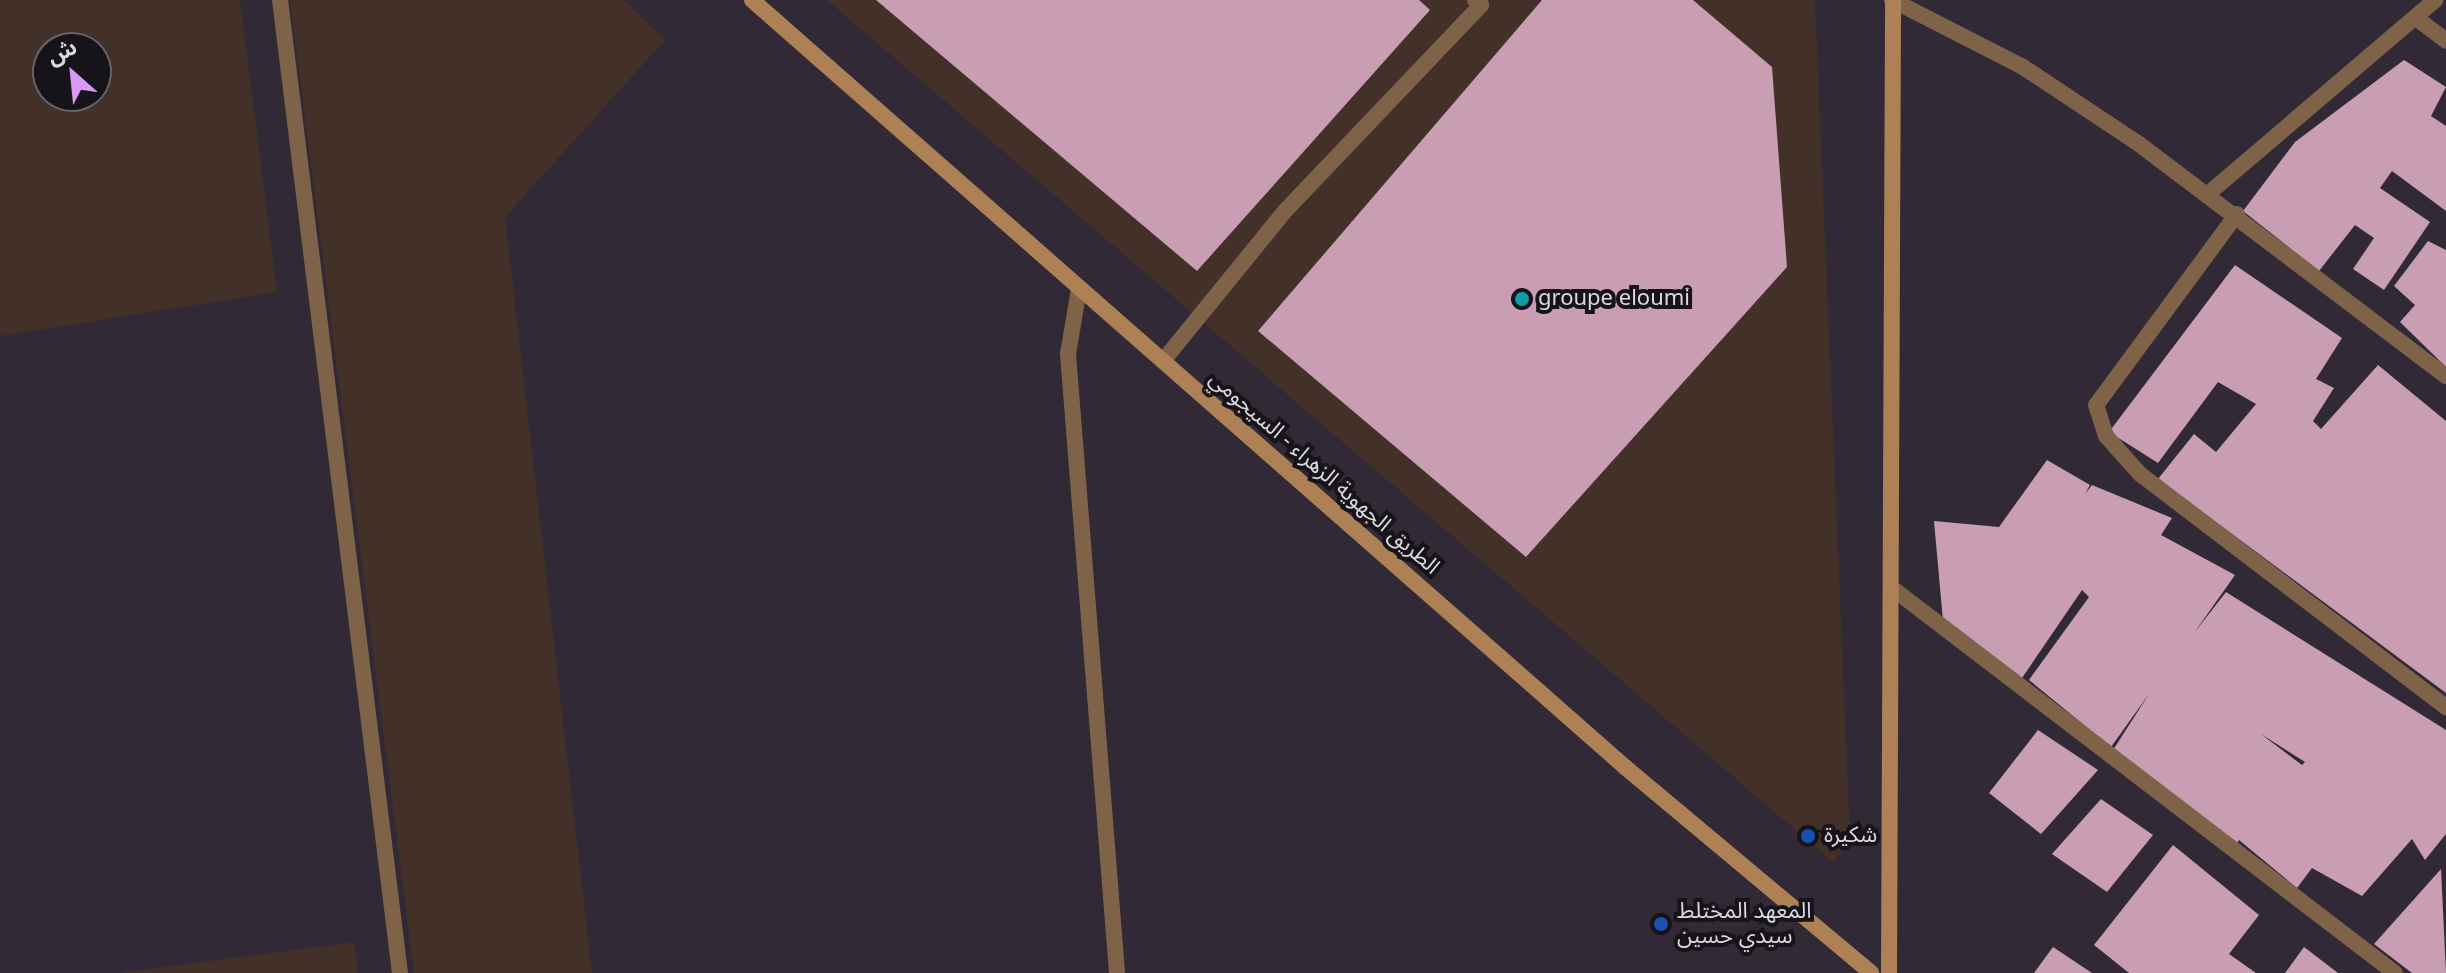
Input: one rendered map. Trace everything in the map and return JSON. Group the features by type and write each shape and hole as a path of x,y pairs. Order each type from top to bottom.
{"main road":[{"name":"الطريق الجهوية الزهراء - السيجومي","path":"752,0 1700,833 1871,973"},
{"path":"1889,973 1892,0"}],"street":[{"path":"280,0 400,973"},
{"path":"1892,0 2023,67 2237,214 2446,376"},
{"path":"2208,194 2435,0"},
{"path":"1163,361 1285,211 1480,2"},
{"path":"2416,18 2446,41"},
{"path":"2237,214 2096,405 2106,436 2140,474 2446,707"},
{"path":"1079,289 1068,354 1117,973"},
{"path":"1892,588 2395,973"}],"shaded area":[{"path":"0,0 240,0 277,292 0,336"},
{"path":"290,0 624,0 665,40 505,217 592,973 414,973"},
{"path":"827,0 1815,0 1850,836 1834,863"},
{"path":"354,942 358,973 118,973"}],"building":[{"path":"876,0 1419,0 1430,10 1197,271"},
{"name":"groupe eloumi","path":"1542,0 1693,0 1772,67 1787,267 1526,557 1258,331"},
{"path":"2404,60 2446,87 2431,116 2446,126 2446,211 2392,171 2380,188 2430,222 2384,290 2353,269 2374,238 2355,225 2319,271 2243,211 2295,142"},
{"path":"2428,241 2446,250 2446,367 2400,322 2415,305 2394,286"},
{"path":"2235,265 2342,338 2316,379 2334,388 2313,421 2321,429 2378,365 2446,421 2446,693 2158,479 2194,434 2216,452 2256,404 2218,382 2158,463 2109,432"},
{"path":"2047,460 2090,485 2085,494 2092,485 2172,518 2161,535 2235,575 2194,633 2226,592 2446,730 2446,834 2425,860 2412,839 2362,896 2312,868 2297,888 2239,840 2235,846 2113,750 2149,694 2111,747 2029,680 2089,597 2082,590 2022,678 1943,621 1934,521 1999,527","holes":["2261,734 2305,762 2302,765"]},
{"path":"2038,730 2098,770 2041,834 1989,793"},
{"path":"2101,799 2153,835 2107,892 2052,854"},
{"path":"2173,845 2259,915 2229,954 2256,973 2129,973 2094,945"},
{"path":"2441,869 2446,973 2412,973 2374,944"},
{"path":"2053,947 2092,973 2034,973"},
{"path":"2304,947 2338,973 2285,973"}],"place":[{"name":"groupe eloumi","path":"1522,299"},
{"name":"شكيرة","path":"1808,836"},
{"name":"المعهد المختلط سيدي حسين","path":"1661,924"}]}
